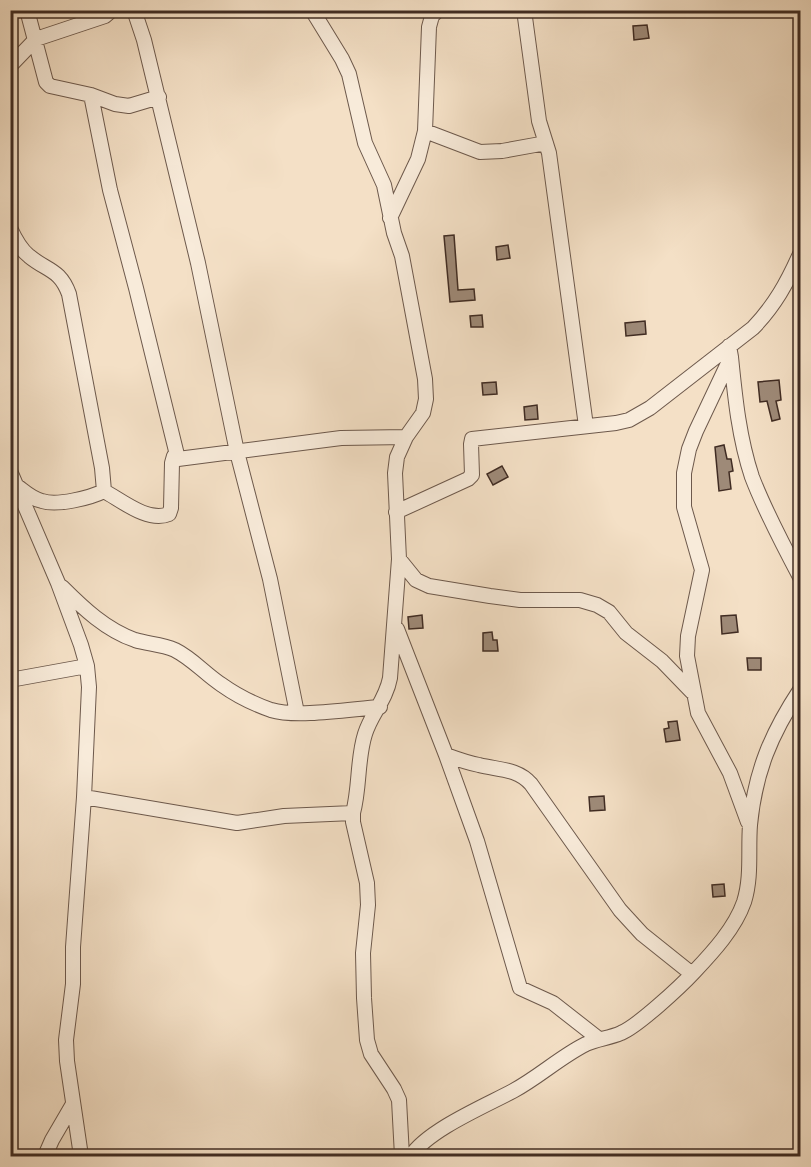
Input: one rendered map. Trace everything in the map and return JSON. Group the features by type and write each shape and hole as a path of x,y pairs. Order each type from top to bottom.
{"street":[{"path":"27,10 46,82 50,87 91,94 115,104 129,106 159,97"},
{"path":"10,66 36,39 105,16 112,10"},
{"path":"134,10 159,97 203,284 237,452 270,579 297,712"},
{"path":"312,10 349,74 365,143 379,170 402,256 425,380 426,399 423,413 406,437 397,458 395,473 399,559 388,691 368,724 364,737 353,813 367,883 368,905 363,953 367,1040 371,1054 399,1100 402,1156"},
{"path":"390,218 418,159 425,131 429,27 432,16 438,10"},
{"path":"524,10 539,121 546,142 586,426"},
{"path":"91,94 110,190 178,459"},
{"path":"425,131 480,152 502,151 546,142"},
{"path":"10,228 28,255 64,281 69,294 104,490"},
{"path":"396,512 468,479 472,475 472,439 616,423 638,415 730,352 784,290 801,254"},
{"path":"730,352 742,442 752,476 801,578"},
{"path":"730,352 693,440 684,473 684,507 702,570 687,646 698,713 730,773 750,827"},
{"path":"104,490 142,512 162,517 169,514 171,508 174,456 178,459 341,438 406,437"},
{"path":"13,478 31,497 50,503 87,497 104,490"},
{"path":"13,478 58,583 87,666 89,719 73,947 74,984 66,1040 81,1156"},
{"path":"399,559 416,580 429,586 520,600 580,600 597,605 609,612 626,633 662,661 694,693"},
{"path":"58,583 97,620 136,640 165,645 181,653 221,685 272,710 297,712 380,707"},
{"path":"395,624 477,841 520,988 553,1003 599,1039"},
{"path":"10,680 87,666"},
{"path":"411,1156 434,1134 520,1087 587,1044 621,1034 692,974 736,919 744,902 748,882 753,799 764,756 774,734 801,690"},
{"path":"446,755 524,776 620,910 642,934 692,974"},
{"path":"84,797 237,823 284,816 353,813"},
{"path":"45,1156 74,1104"}],"building":[{"path":"647,25 649,38 634,40 633,26"},
{"path":"454,235 458,290 474,289 475,300 450,302 444,236"},
{"path":"508,245 510,258 497,260 496,247"},
{"path":"482,315 483,327 471,327 470,316"},
{"path":"645,321 646,334 626,336 625,323"},
{"path":"779,380 781,400 776,401 780,419 772,421 767,401 760,402 758,382"},
{"path":"496,382 497,394 483,395 482,383"},
{"path":"537,405 538,419 525,420 524,407"},
{"path":"724,445 727,459 731,459 733,471 729,472 731,489 719,491 715,447"},
{"path":"502,466 508,477 493,485 487,474"},
{"path":"422,615 423,628 409,629 408,617"},
{"path":"736,615 738,632 722,634 721,616"},
{"path":"492,632 493,640 497,640 498,651 483,651 483,633"},
{"path":"747,658 761,658 761,670 748,670"},
{"path":"677,721 680,740 666,742 664,729 669,728 668,722"},
{"path":"604,796 605,810 590,811 589,797"},
{"path":"724,884 725,896 713,897 712,885"}]}
